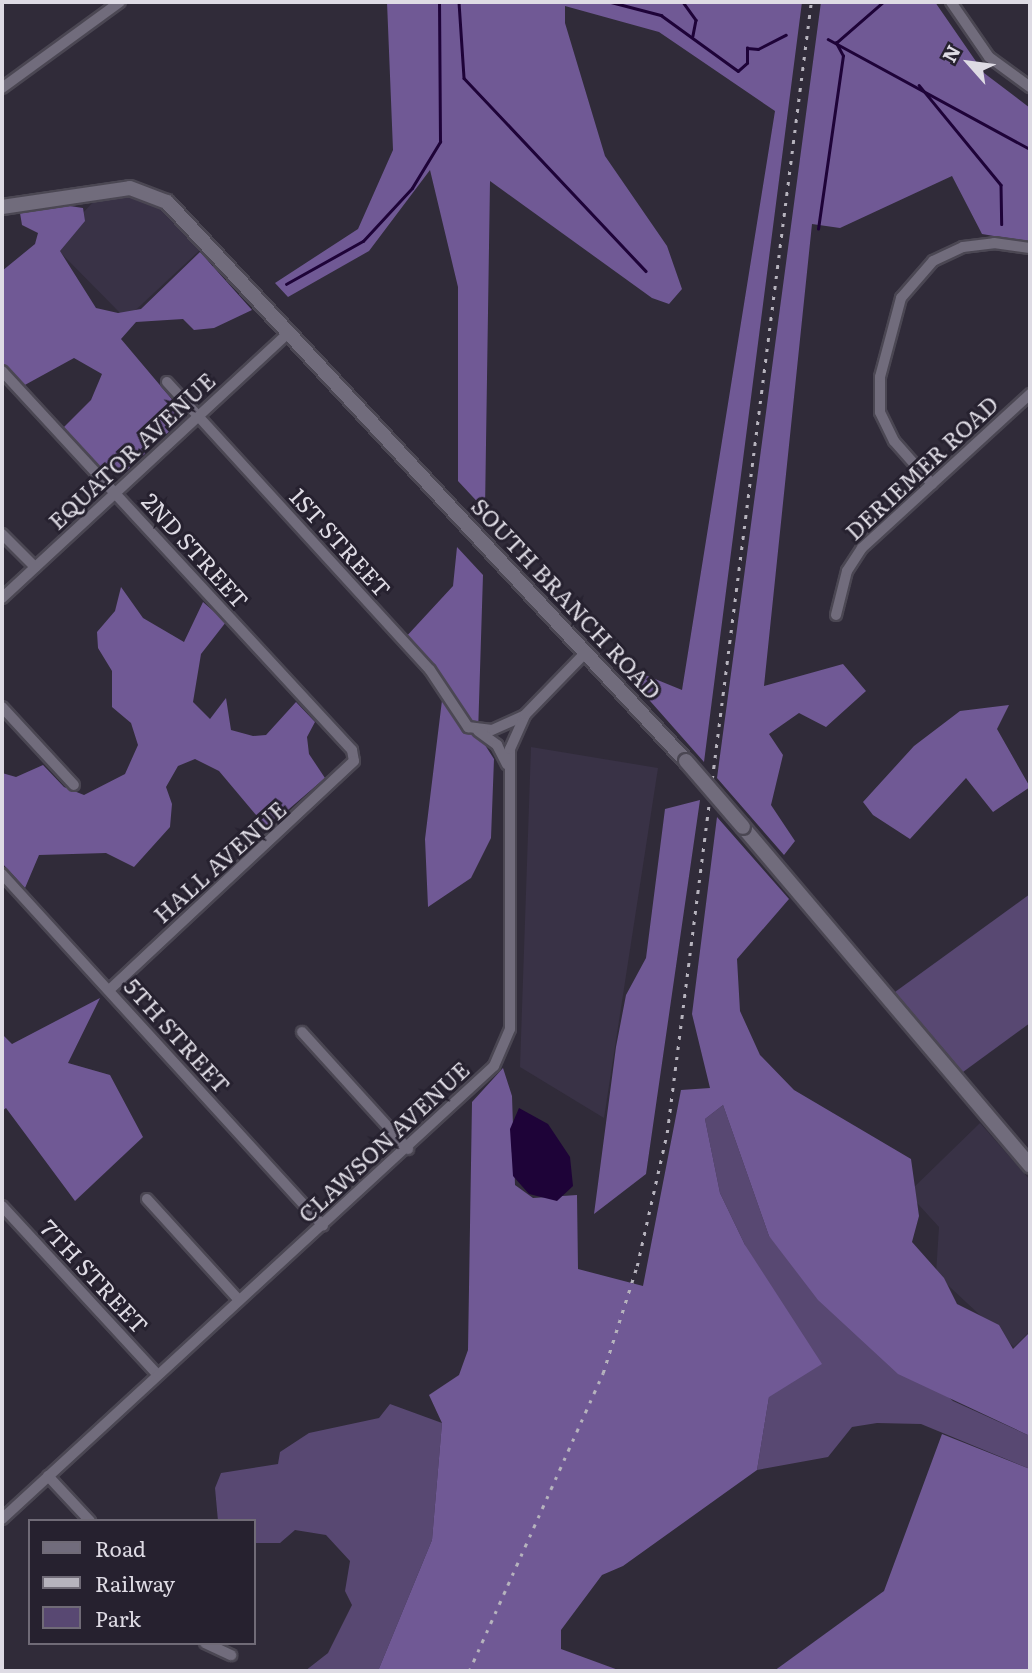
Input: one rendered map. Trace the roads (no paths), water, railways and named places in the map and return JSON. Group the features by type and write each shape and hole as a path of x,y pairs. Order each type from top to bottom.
{"street":[{"path":"2,88 120,2"},
{"path":"951,2 989,57 1030,87"},
{"name":"SOUTH BRANCH ROAD","path":"2,207 130,188 151,191 181,215 686,761 1030,1166"},
{"path":"932,484 894,441 880,412 880,377 901,298 933,261 963,247 994,243 1030,248"},
{"name":"EQUATOR AVENUE","path":"2,598 289,332"},
{"name":"2ND STREET","path":"2,371 352,751 354,761"},
{"name":"1ST STREET","path":"167,382 430,670 460,719 497,745 508,768"},
{"name":"DERIEMER ROAD","path":"836,615 853,558 1030,394"},
{"path":"2,534 35,567"},
{"name":"CLAWSON AVENUE","path":"2,1519 157,1374 481,1082 503,1052 510,1029 508,768 525,715 586,652"},
{"path":"2,707 74,785"},
{"path":"478,732 506,726 525,715"},
{"name":"HALL AVENUE","path":"108,990 354,761"},
{"name":"5TH STREET","path":"2,873 323,1225"},
{"path":"302,1032 408,1149"},
{"path":"147,1199 239,1300"},
{"name":"7TH STREET","path":"2,1206 157,1374"},
{"path":"48,1475 88,1519"},
{"path":"209,1645 231,1655"}],"waterway":[{"path":"286,284 363,241 412,188 440,142 439,2"},
{"path":"459,2 464,78 646,271"},
{"path":"611,2 661,15 738,71 747,63 747,48 758,49 786,35"},
{"path":"683,2 696,20 693,36"},
{"path":"818,229 843,56 836,43 883,2"},
{"path":"828,39 1030,149"},
{"path":"919,85 1001,185 1002,224"}],"railway":[{"path":"469,1671 603,1373 637,1266 667,1133 811,2"}]}
